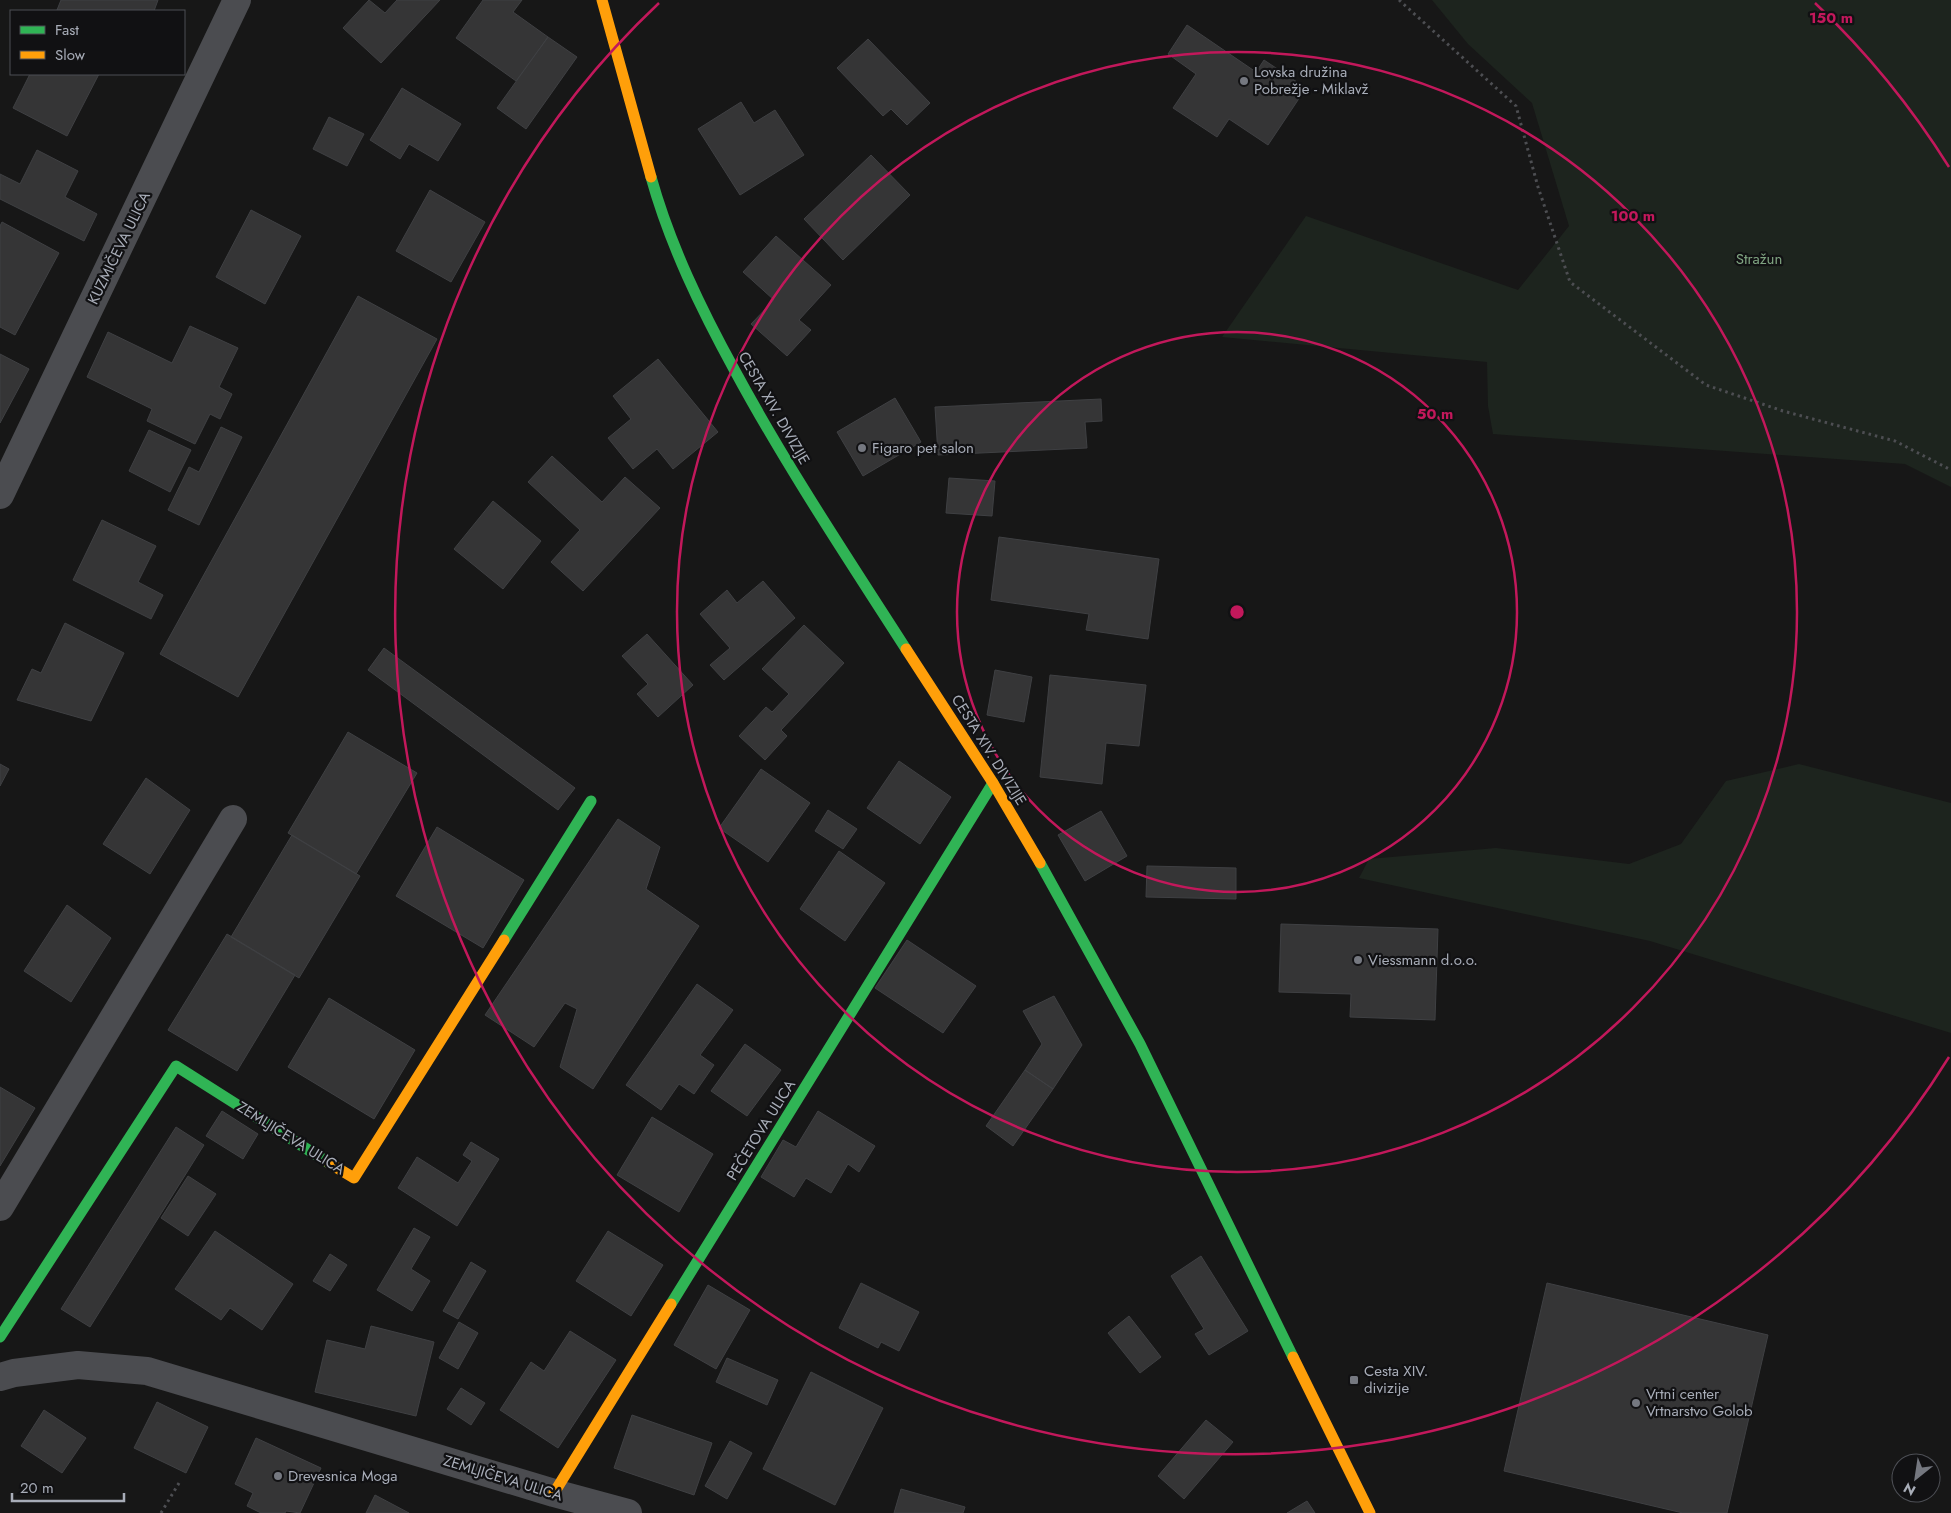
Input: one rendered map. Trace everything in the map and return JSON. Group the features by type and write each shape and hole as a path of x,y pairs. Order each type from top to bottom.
{"street":[{"name":"KUZMIČEVA ULICA","path":"0,495 237,0"},
{"name":"CESTA XIV. DIVIZIJE","path":"602,0 656,195 679,257 708,321 764,424 819,514 993,783 1058,892 1140,1044 1370,1513"},
{"name":"PEČETOVA ULICA","path":"554,1493 993,783"},
{"name":"ZEMLJIČEVA ULICA","path":"0,1337 176,1066 354,1178 591,801"},
{"path":"0,1207 233,819"},
{"name":"ZEMLJIČEVA ULICA","path":"0,1377 14,1373 78,1365 147,1371 554,1493 628,1513"}],"path":[{"path":"1399,0 1516,106 1538,187 1570,282 1706,385 1783,411 1895,440 1951,470"},
{"path":"161,1513 179,1483"}],"green space":[{"name":"Stražun","path":"1432,0 1951,0 1951,487 1905,464 1493,434 1488,406 1487,362 1222,337 1306,216 1518,290 1569,226 1532,103 1468,44"},
{"path":"1799,764 1951,803 1951,1033 1650,941 1359,878 1369,859 1496,848 1629,864 1681,844 1726,781"}],"building":[{"path":"61,0 158,0 154,10 57,10"},
{"path":"369,0 385,13 397,0 440,0 381,63 343,28"},
{"path":"483,0 522,0 513,12 548,37 516,81 456,38"},
{"name":"Lovska družina Pobrežje - Miklavž","path":"1187,25 1256,72 1264,60 1306,88 1268,145 1229,119 1217,137 1173,108 1196,74 1168,54"},
{"path":"548,37 577,57 526,129 497,108"},
{"path":"868,39 930,103 907,125 891,109 883,116 837,68"},
{"path":"30,75 98,75 67,136 13,108"},
{"path":"402,88 461,124 438,161 409,144 400,159 370,140"},
{"path":"741,102 754,123 775,110 804,155 740,195 698,129"},
{"path":"329,117 364,134 347,166 313,149"},
{"path":"37,150 78,171 65,197 97,214 84,241 0,199 0,174 20,184"},
{"path":"871,155 910,195 843,260 804,219"},
{"path":"430,190 485,222 451,282 396,251"},
{"path":"251,210 301,236 265,304 216,277"},
{"path":"2,222 59,253 15,335 0,327 0,226"},
{"path":"776,236 831,285 799,320 811,330 787,356 751,324 774,300 743,272"},
{"path":"358,296 437,339 238,697 160,654"},
{"path":"190,326 238,348 219,387 232,394 220,419 210,414 195,444 147,421 152,409 87,377 108,332 172,363"},
{"path":"0,354 29,369 0,423"},
{"path":"658,359 718,432 673,469 657,449 633,469 608,438 631,419 613,396"},
{"path":"895,398 921,442 863,476 837,432"},
{"path":"1101,399 1102,421 1085,422 1087,448 938,455 935,407"},
{"path":"221,427 242,437 199,525 168,510 189,467 199,472"},
{"path":"149,430 191,450 170,492 129,471"},
{"path":"552,456 602,502 625,477 660,508 583,591 551,562 580,530 528,482"},
{"path":"949,478 995,481 992,516 946,513"},
{"path":"493,501 541,541 503,589 454,549"},
{"path":"102,520 156,546 138,582 163,595 151,619 73,580"},
{"path":"999,537 1159,559 1148,639 1086,630 1089,614 991,600"},
{"path":"763,581 795,618 724,680 710,665 730,648 700,614 727,590 737,603"},
{"path":"65,623 124,653 91,721 17,700 32,669 41,673"},
{"path":"804,625 844,663 781,730 787,736 765,760 739,736 766,707 772,712 789,694 762,669"},
{"path":"647,634 693,685 658,717 637,694 648,684 622,656"},
{"path":"384,648 575,788 558,810 368,670"},
{"path":"995,670 1032,677 1024,722 987,715"},
{"path":"1050,675 1146,685 1139,746 1106,743 1102,784 1040,777"},
{"path":"348,732 417,773 356,874 288,833"},
{"path":"899,761 951,797 920,844 867,808"},
{"path":"0,764 9,769 0,786"},
{"path":"761,769 810,803 768,862 719,828"},
{"path":"146,778 190,810 150,874 103,844"},
{"path":"828,810 857,829 843,849 815,831"},
{"path":"1101,811 1127,856 1085,881 1058,835"},
{"path":"618,819 660,847 646,889 699,926 593,1089 560,1067 577,1009 565,1003 534,1047 485,1015"},
{"path":"437,827 524,880 483,948 396,896"},
{"path":"292,835 360,876 299,978 231,937"},
{"path":"839,851 885,883 845,941 800,909"},
{"path":"1147,866 1236,868 1236,899 1146,897"},
{"path":"67,905 111,938 71,1002 24,971"},
{"name":"Viessmann d.o.o.","path":"1281,924 1438,929 1435,1020 1350,1017 1351,994 1279,992"},
{"path":"227,934 295,975 237,1071 168,1030"},
{"path":"907,940 976,986 943,1033 875,988"},
{"path":"697,984 733,1010 700,1055 714,1065 694,1094 679,1084 661,1110 626,1085"},
{"path":"1054,996 1082,1045 1053,1089 1025,1070 1042,1044 1023,1011"},
{"path":"329,998 415,1050 374,1119 288,1067"},
{"path":"745,1044 781,1070 747,1116 711,1091"},
{"path":"1025,1070 1053,1089 1013,1146 986,1126"},
{"path":"0,1087 35,1108 0,1166"},
{"path":"222,1111 258,1134 243,1159 206,1136"},
{"path":"818,1111 875,1146 859,1172 848,1164 831,1193 806,1178 794,1197 761,1177 783,1140 796,1147"},
{"path":"652,1117 713,1154 679,1212 617,1175"},
{"path":"176,1127 204,1145 90,1327 61,1309"},
{"path":"471,1142 499,1159 457,1226 398,1188 417,1157 458,1183 472,1161 463,1155"},
{"path":"188,1176 216,1194 188,1236 161,1218"},
{"path":"414,1228 430,1237 411,1269 430,1281 412,1311 377,1290"},
{"path":"215,1231 293,1284 262,1330 230,1308 221,1320 175,1289"},
{"path":"608,1231 663,1265 631,1316 576,1281"},
{"path":"330,1254 347,1265 330,1291 313,1281"},
{"path":"1201,1256 1248,1331 1209,1355 1195,1334 1204,1329 1171,1276"},
{"path":"471,1262 486,1271 458,1319 443,1311"},
{"path":"861,1283 919,1312 899,1351 881,1342 878,1348 839,1328"},
{"name":"Vrtni center Vrtnarstvo Golob","path":"1547,1283 1768,1335 1727,1513 1683,1513 1504,1471"},
{"path":"708,1285 750,1310 716,1369 674,1345"},
{"path":"1129,1316 1161,1357 1140,1373 1108,1333"},
{"path":"459,1322 478,1333 458,1369 439,1358"},
{"path":"371,1326 434,1342 416,1416 315,1392 327,1340 365,1349"},
{"path":"570,1331 616,1360 558,1448 500,1410 531,1362 544,1371"},
{"path":"727,1358 778,1380 767,1405 716,1382"},
{"path":"811,1372 883,1408 835,1505 763,1469"},
{"path":"461,1388 485,1403 471,1425 447,1409"},
{"path":"157,1402 208,1427 186,1473 134,1448"},
{"path":"44,1410 86,1438 62,1473 21,1446"},
{"path":"632,1415 712,1443 694,1495 614,1468"},
{"path":"1206,1420 1233,1442 1184,1499 1158,1476"},
{"name":"Drevesnica Moga","path":"256,1438 321,1468 300,1513 286,1511 285,1513 261,1513 247,1506 253,1493 235,1484"},
{"path":"730,1441 752,1453 727,1499 705,1486"},
{"path":"901,1489 965,1507 963,1513 894,1513"},
{"path":"375,1495 409,1513 366,1513"},
{"path":"1307,1501 1315,1513 1287,1513"}],"traffic: fast":[{"path":"651,177 667,227 687,276 735,371 796,477 906,649"},
{"path":"671,1304 993,783"},
{"path":"504,940 591,801"},
{"path":"1040,863 1140,1044 1293,1357"},
{"path":"0,1337 176,1066 329,1163"}],"traffic: slow":[{"path":"602,0 651,177"},
{"path":"906,649 993,783 1040,863"},
{"path":"329,1163 354,1178 504,940"},
{"path":"554,1493 671,1304"},
{"path":"1293,1357 1370,1513"}],"place":[{"name":"Lovska družina Pobrežje - Miklavž","path":"1244,81"},
{"name":"Figaro pet salon","path":"862,448"},
{"name":"Viessmann d.o.o.","path":"1358,960"},
{"name":"Cesta XIV. divizije","path":"1354,1380"},
{"name":"Vrtni center Vrtnarstvo Golob","path":"1636,1403"},
{"name":"Drevesnica Moga","path":"278,1476"}]}
